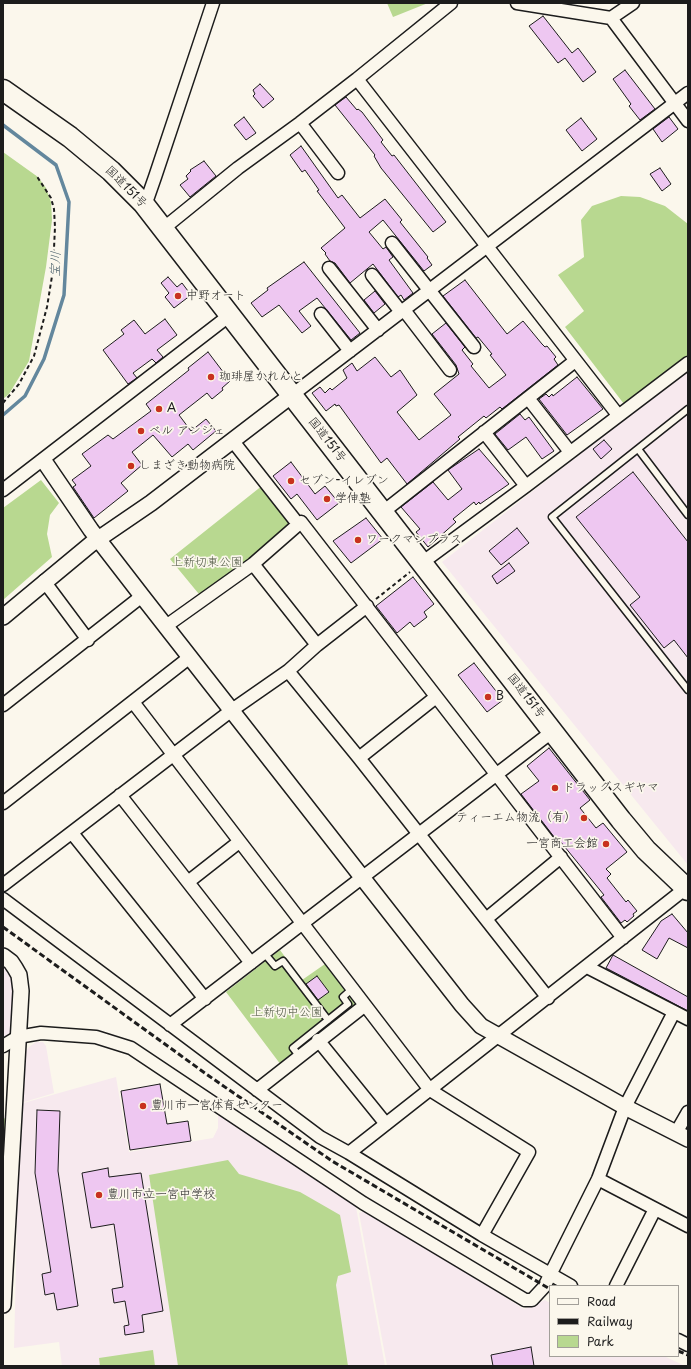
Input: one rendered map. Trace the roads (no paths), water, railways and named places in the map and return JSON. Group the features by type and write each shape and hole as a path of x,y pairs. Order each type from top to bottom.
{"highway":[{"name":"国道151号","path":"3,90 70,137 111,171 143,203 164,228 383,512 419,566 553,731 646,850 687,889"}],"street":[{"path":"143,203 148,197 155,177 213,3"},
{"path":"164,228 238,168 357,79 450,3"},
{"path":"517,3 611,18 633,3"},
{"path":"611,18 688,121"},
{"path":"357,79 618,415"},
{"path":"3,617 44,581 98,539 151,503 688,93"},
{"path":"300,123 338,173"},
{"path":"392,243 474,347"},
{"path":"329,268 378,330"},
{"path":"372,275 450,370"},
{"path":"321,314 350,351"},
{"path":"3,490 44,461 230,315"},
{"path":"383,512 575,361"},
{"path":"419,566 688,363"},
{"path":"528,398 570,452"},
{"path":"484,432 526,486"},
{"path":"232,440 294,519"},
{"path":"44,461 98,539 142,596 462,1005 481,1026 498,1038 682,1136 688,1112"},
{"path":"166,626 253,564 301,522 624,938"},
{"path":"253,564 317,644"},
{"path":"44,581 88,640"},
{"path":"3,705 88,640 142,596"},
{"path":"3,886 173,754 288,671 317,644 367,606"},
{"path":"3,803 190,658"},
{"path":"288,671 359,758 548,998"},
{"path":"359,758 436,697"},
{"path":"133,702 364,1006 430,1090 529,1152 482,1235"},
{"path":"170,1025 303,924 418,833 553,731"},
{"path":"120,795 251,963"},
{"path":"72,833 205,999"},
{"path":"188,882 239,842"},
{"path":"486,919 561,858"},
{"path":"349,1153 687,889"},
{"path":"3,899 320,1137 349,1153 482,1235 570,1285"},
{"path":"3,956 15,968 21,983 3,1305"},
{"path":"587,966 688,1019"},
{"path":"257,1090 300,1057 318,1040 364,1006"},
{"path":"3,1046 18,1037 41,1033 96,1037 131,1048 363,1203 525,1300 532,1300 538,1294 550,1275 598,1179 625,1107 674,1012"},
{"path":"318,1040 386,1124"},
{"path":"598,1179 688,1226"},
{"path":"617,1285 655,1209"},
{"path":"679,1340 688,1345"}],"lane":[{"path":"688,409 552,517 688,690"},
{"path":"638,449 688,515"},
{"path":"264,953 275,966 283,961 328,1020"},
{"path":"300,1057 293,1048 348,1004 343,996 352,989"}],"waterway":[{"name":"宝川","path":"3,125 56,165 69,202 64,295 44,359 25,396 3,415"}],"railway":[{"path":"3,927 209,1076 332,1161 549,1288"},
{"path":"679,1351 688,1355"}],"place":[{"name":"中野オート","path":"178,296"},
{"name":"珈琲屋かれんと","path":"211,377"},
{"name":"A","path":"159,409"},
{"name":"ベル アンジェ","path":"141,431"},
{"name":"しまざき動物病院","path":"131,466"},
{"name":"セブン-イレブン","path":"291,481"},
{"name":"学伸塾","path":"327,499"},
{"name":"ワークマンプラス","path":"358,540"},
{"name":"B","path":"488,697"},
{"name":"ドラッグスギヤマ","path":"555,788"},
{"name":"ティーエム物流（有）","path":"584,818"},
{"name":"一宮商工会館","path":"606,844"},
{"name":"豊川市一宮体育センター","path":"143,1106"},
{"name":"豊川市立一宮中学校","path":"99,1195"}],"park label":[{"name":"上新切東公園","path":"207,563"},
{"name":"上新切中公園","path":"287,1013"}]}
